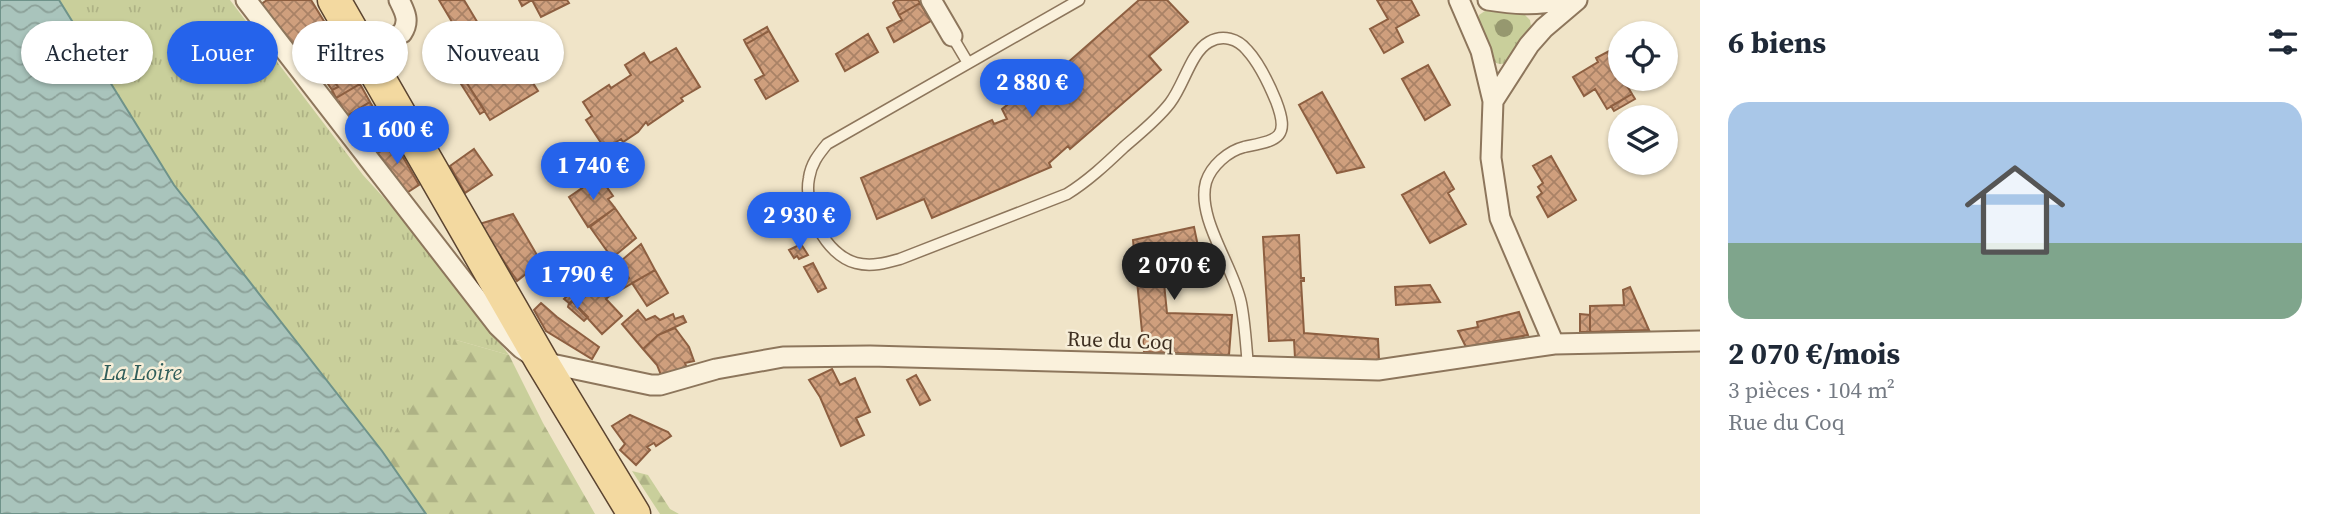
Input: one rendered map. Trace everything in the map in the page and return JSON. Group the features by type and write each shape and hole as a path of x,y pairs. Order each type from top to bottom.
{"main road":[{"path":"334,0 346,21"},
{"path":"383,84 542,362 634,514"}],"street":[{"path":"246,0 498,326 521,348 542,362"},
{"path":"399,0 408,21"},
{"path":"931,0 952,36"},
{"path":"1459,0 1481,51 1493,101 1491,158 1500,218 1554,344"},
{"path":"1488,0 1539,5 1560,0"},
{"path":"1493,101 1529,45 1544,28 1577,0"},
{"name":"Rue du Coq","path":"542,362 660,385 716,369 783,357 859,356 1378,370 1554,344 1700,341"}],"lane":[{"path":"1079,0 827,144 817,155 808,181 809,198 820,230 831,247 854,263 881,264 1067,194 1083,185 1159,117 1181,89 1195,55 1202,47 1211,41 1233,39 1251,54 1273,95 1282,125 1280,134 1273,141 1243,148 1220,161 1207,179 1205,190 1211,227 1241,302 1248,366"},
{"path":"952,36 968,63"}],"green space":[{"name":"La Loire","path":"0,0 230,0 246,21 167,21 167,84 278,84 278,63 363,175 415,232 509,355 456,340 509,514 0,514"},
{"path":"1488,9 1525,15 1530,20 1531,26 1510,60 1503,64 1493,61 1478,21 1479,15"},
{"path":"456,340 509,355 543,423 595,514 426,514 382,451"},
{"path":"632,471 648,475 670,509 679,514 660,514"}],"water":[{"name":"La Loire","path":"0,0 59,0 72,21 21,21 21,84 111,84 174,185 382,451 426,514 0,514"}],"building":[{"path":"267,0 311,0 324,21 292,21 292,49 278,30 278,21 272,21 260,5"},
{"path":"439,0 464,0 477,21 451,21"},
{"path":"519,0 532,0 522,6"},
{"path":"532,0 567,0 569,3 541,17"},
{"path":"896,0 918,0 920,3 899,15 893,3"},
{"path":"1139,0 1167,0 1188,22 1149,56 1161,70 1070,149 1068,146 1049,163 1051,167 932,218 924,199 877,219 861,178 992,120 994,124 1007,119 1002,109 1021,94 1002,71 1005,65 1037,77 1052,65 1057,72"},
{"path":"1377,0 1411,0 1419,15 1396,28 1403,42 1384,53 1370,29 1388,19"},
{"path":"920,3 931,21 894,42 887,28 902,20 899,15"},
{"path":"767,27 769,31 746,44 744,40"},
{"path":"769,31 798,81 766,99 755,80 764,75 746,44"},
{"path":"868,34 878,52 845,71 836,54"},
{"path":"676,48 700,87 681,98 683,101 648,125 646,122 638,132 623,142 621,139 605,149 586,120 592,116 583,102 631,75 625,65 644,53 650,63"},
{"path":"1608,52 1608,91 1630,91 1632,94 1614,105 1608,105 1607,109 1595,89 1584,96 1573,77 1598,62 1596,58"},
{"path":"1428,65 1450,105 1425,120 1402,79"},
{"path":"328,84 336,84 338,87 332,90"},
{"path":"336,84 360,84 336,98 332,90 338,87"},
{"path":"360,84 370,102 347,116 339,102 335,104 328,95 332,92 336,98"},
{"path":"461,84 467,84 485,111 480,114"},
{"path":"467,84 534,84 538,91 490,120"},
{"path":"1322,92 1364,167 1337,173 1299,105"},
{"path":"1632,94 1635,99 1624,105 1613,105"},
{"path":"370,102 388,132 377,139 379,144 370,149 347,116"},
{"path":"391,136 419,185 405,194 374,155 387,147 384,141"},
{"path":"474,149 492,175 465,193 450,166"},
{"path":"1551,156 1576,200 1548,217 1537,197 1542,193 1538,187 1543,183 1533,166"},
{"path":"608,170 613,176 598,186 594,180"},
{"path":"1444,172 1454,189 1448,193 1466,224 1430,243 1402,195"},
{"path":"594,180 598,186 604,183 613,196 608,199 615,208 588,227 569,197"},
{"path":"615,208 636,238 612,258 590,227"},
{"path":"513,214 541,262 517,281 479,224"},
{"path":"1194,227 1199,251 1175,256 1173,266 1163,273 1167,313 1232,315 1229,355 1144,352 1133,240"},
{"path":"1299,235 1301,278 1304,278 1304,281 1301,281 1304,333 1378,339 1379,360 1295,358 1294,340 1269,341 1263,237"},
{"path":"641,244 655,270 617,292 607,280 594,292 588,286 570,304 564,299 597,266 604,266 613,275 620,272 626,280 629,278 620,265 622,260"},
{"path":"801,244 808,255 794,258 789,250"},
{"path":"813,263 826,288 818,292 804,267"},
{"path":"655,270 668,293 647,306 632,283"},
{"path":"604,283 613,293 606,299 622,316 602,334 572,301 588,286 594,292"},
{"path":"1430,285 1440,302 1396,305 1395,287"},
{"path":"1630,287 1649,330 1590,332 1590,306 1624,305 1623,290"},
{"path":"572,301 588,317 584,321 568,307"},
{"path":"541,303 599,347 592,359 546,331 534,310"},
{"path":"638,310 646,320 655,316 660,320 673,314 675,319 683,316 686,322 658,335 643,349 622,324"},
{"path":"1519,312 1528,335 1466,347 1458,331 1478,327 1477,322"},
{"path":"1580,314 1590,315 1590,332 1580,332"},
{"path":"675,328 689,347 694,361 685,363 687,368 661,375 657,365 643,349 658,335"},
{"path":"832,369 840,385 855,378 870,412 856,418 864,435 841,446 820,397 809,380"},
{"path":"916,375 930,400 920,405 907,380"},
{"path":"630,415 668,432 671,436 656,446 654,443 647,447 650,450 636,465 620,450 625,444 612,426"}]}
